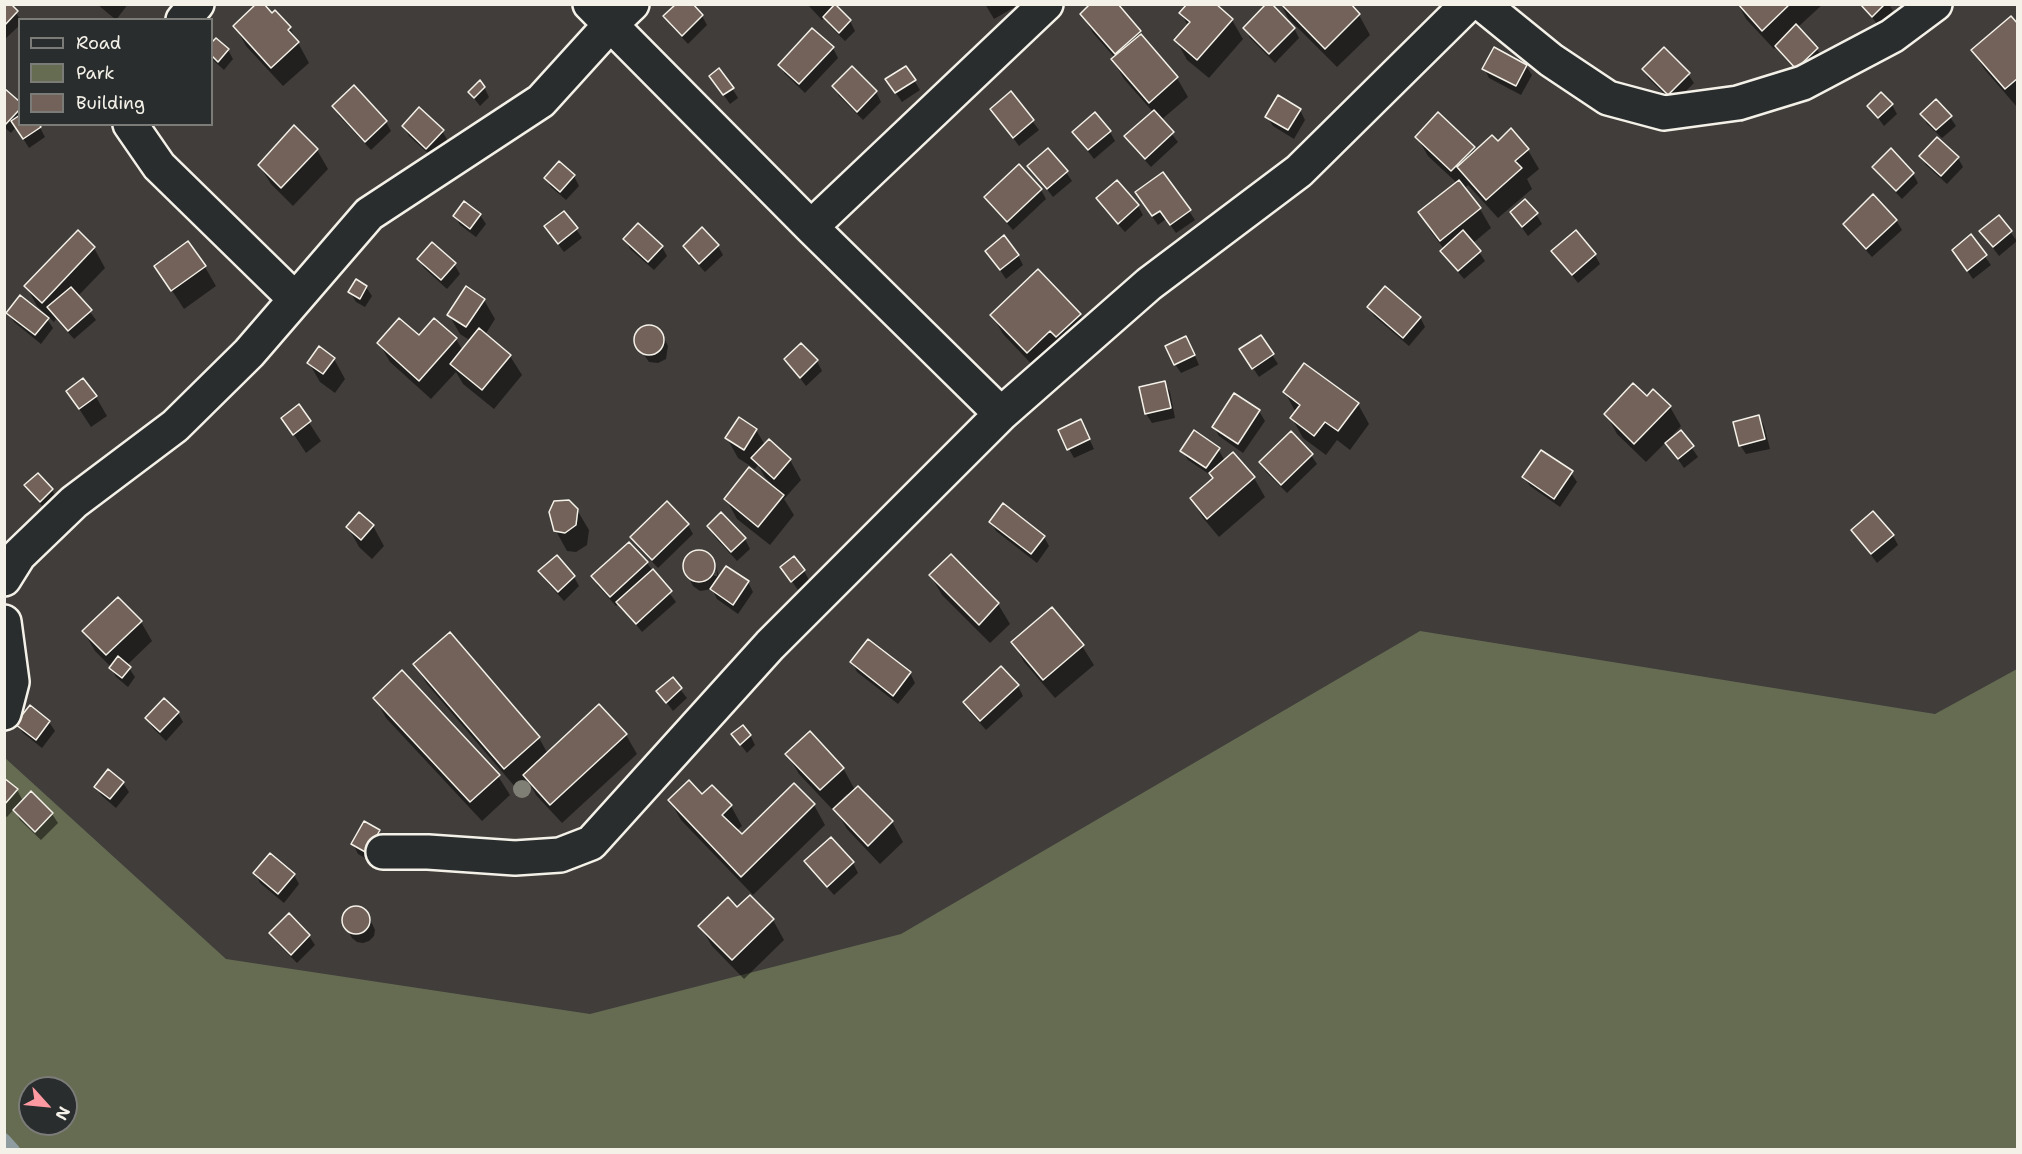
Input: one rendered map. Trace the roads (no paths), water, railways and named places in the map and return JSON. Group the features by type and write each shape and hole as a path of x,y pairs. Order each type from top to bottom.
{"street":[{"path":"185,18 197,4"},
{"path":"811,227 1046,4"},
{"path":"383,852 428,852 515,858 560,855 591,843 770,645 1001,414 1149,284 1299,171 1468,4"},
{"path":"1482,4 1551,60 1608,98 1664,113 1738,103 1803,83 1892,36 1935,4"},
{"path":"4,579 20,555 74,502 175,426 249,353 369,214 541,100 611,11 811,227 1001,414"},
{"path":"131,126 159,166 295,299"},
{"path":"4,622 12,682 4,713"}],"waterway":[{"path":"4,1139 14,1150"}]}
